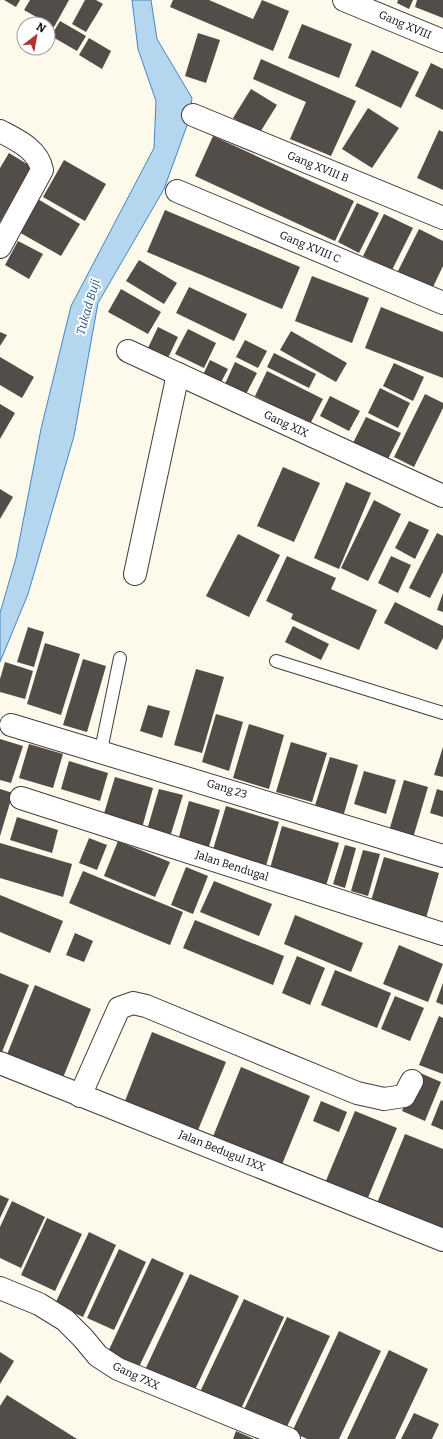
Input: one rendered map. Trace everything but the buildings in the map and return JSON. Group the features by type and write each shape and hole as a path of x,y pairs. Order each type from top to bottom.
{"street":[{"name":"Gang XVIII","path":"344,0 443,41"},
{"name":"Gang XVIII B","path":"193,115 443,218"},
{"path":"0,131 34,153 41,160 42,170 0,247"},
{"name":"Gang XVIII C","path":"177,191 443,303"},
{"name":"Gang XIX","path":"128,351 443,496"},
{"path":"135,574 178,374"},
{"name":"Gang 23","path":"12,725 101,750 443,856"},
{"name":"Jalan Bendugal","path":"21,798 443,934"},
{"path":"80,1096 119,1008 133,1003 146,1006 357,1093 384,1099 404,1096 412,1082"},
{"name":"Jalan Bedugul 1XX","path":"0,1063 443,1240"},
{"name":"Gang 7XX","path":"0,1288 39,1304 65,1320 84,1338 98,1356 118,1369 289,1439"}],"lane":[{"path":"101,750 120,658"},
{"path":"276,661 443,713"}],"water":[{"name":"Tukad Buji","path":"132,0 151,0 157,39 192,98 189,120 164,189 98,303 74,436 28,594 0,662 0,613 16,558 41,429 71,306 154,148 156,101 138,49"}]}
